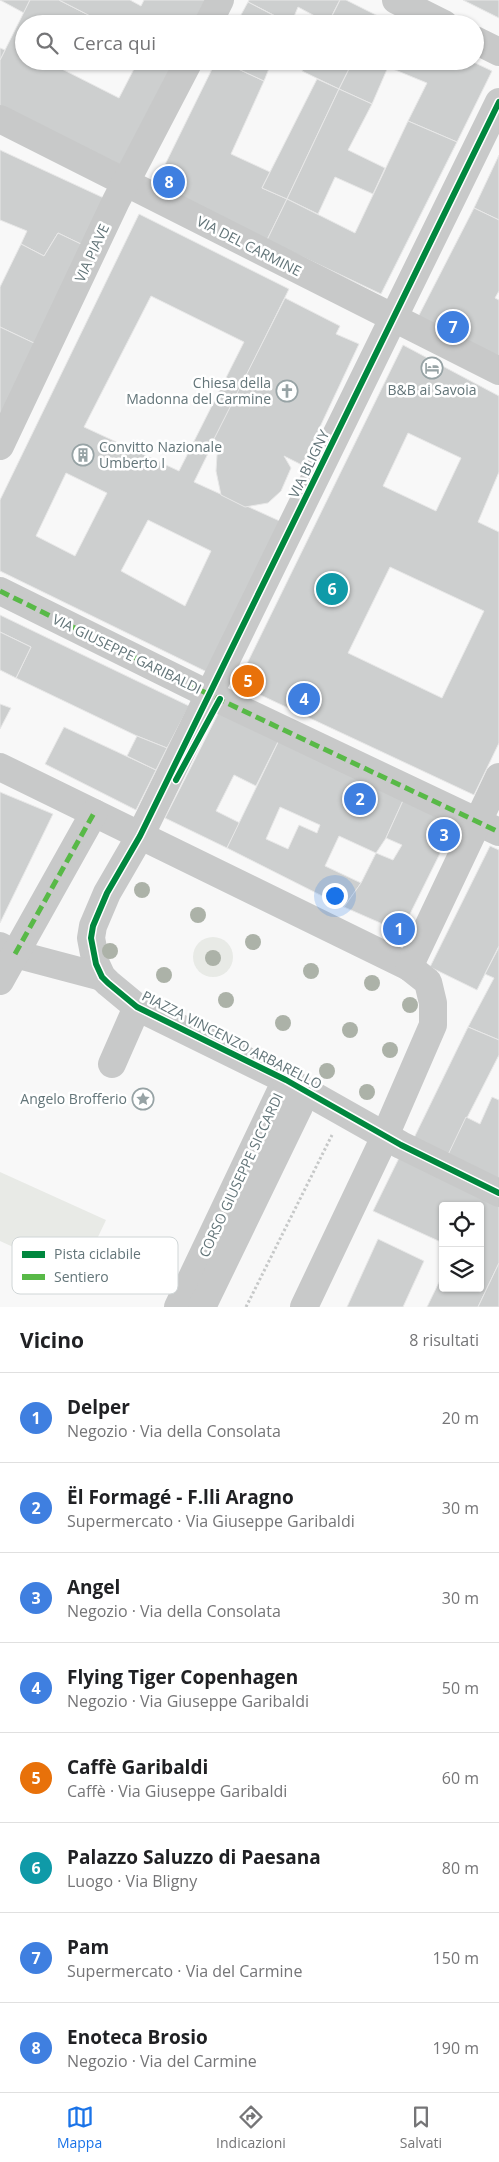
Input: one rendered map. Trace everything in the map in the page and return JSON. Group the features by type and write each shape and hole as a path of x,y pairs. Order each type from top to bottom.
{"street":[{"path":"212,15 220,0"},
{"path":"396,0 426,15"},
{"path":"484,44 499,52"},
{"name":"VIA PIAVE","path":"0,446 126,183 184,70"},
{"name":"VIA BLIGNY","path":"140,836 499,102"},
{"name":"VIA DEL CARMINE","path":"0,119 499,371"},
{"name":"VIA GIUSEPPE GARIBALDI","path":"0,591 210,695 488,827"},
{"path":"0,767 409,967 428,982 433,1003 433,1025 385,1135 304,1307"},
{"path":"409,967 488,827 499,777"},
{"path":"0,981 7,950 94,813"},
{"name":"PIAZZA VINCENZO ARBARELLO","path":"140,836 107,893 93,926 91,938 93,951 102,977 137,1007 286,1080 401,1145 499,1193"},
{"name":"PIAZZA VINCENZO ARBARELLO","path":"7,950 102,977"},
{"path":"112,1064 137,1007"},
{"name":"CORSO GIUSEPPE SICCARDI","path":"178,1307 286,1080"},
{"name":"CORSO GIUSEPPE SICCARDI","path":"202,1307 299,1107 286,1080"},
{"path":"288,1307 370,1140 385,1135"}],"path":[{"path":"246,1307 333,1134"}],"shaded area":[{"path":"209,937 217,937 224,940 230,946 233,957 230,968 224,974 217,977 209,977 202,974 196,968 193,961 193,953 196,946 202,940"},
{"path":"0,1172 106,1220 98,1237 12,1237 12,1246 0,1241"}],"building":[{"path":"0,0 30,0 24,13"},
{"path":"30,0 59,0 88,15 22,15"},
{"path":"59,0 130,0 141,6 144,0 206,0 198,15 88,15"},
{"path":"249,0 340,0 332,15 313,15 298,7 295,15 273,15 248,2"},
{"path":"340,0 346,0 376,15 332,15"},
{"path":"463,0 499,0 499,18"},
{"path":"248,2 273,15 241,15"},
{"path":"15,30 15,70 64,70 119,98 133,70 172,70 123,167 0,106 0,60"},
{"path":"0,48 5,50 0,60"},
{"path":"484,67 492,71 457,142 408,121 427,83 395,70 484,70"},
{"path":"212,70 240,70 264,81 231,154 270,172 262,188 287,199 267,240 155,185"},
{"path":"240,70 268,70 264,81"},
{"path":"303,70 348,70 339,89"},
{"path":"348,70 387,70 372,104 339,89"},
{"path":"317,79 339,89 287,199 262,188"},
{"path":"339,89 372,104 348,150 385,168 373,194 335,177 318,214 287,199"},
{"path":"408,121 457,142 381,294 267,240 287,199 355,233"},
{"path":"0,150 106,199 83,245 58,233 44,256 21,244 27,231 0,220"},
{"path":"499,155 499,220 474,208"},
{"path":"474,208 499,220 499,291 495,298 499,300 499,361 417,319"},
{"name":"Convitto Nazionale Umberto I","path":"139,214 289,289 194,482 284,523 207,672 0,571 0,500","holes":["151,296 244,342 179,471 84,427","66,473 107,493 75,556 36,536","148,520 211,551 185,606 121,571"]},
{"path":"58,233 83,245 36,344 0,327 0,287 21,244 44,256"},
{"name":"Chiesa della Madonna del Carmine","path":"285,298 340,326 336,334 359,344 302,465 284,456 291,468 281,491 268,503 245,507 221,495 216,471 217,455 222,445 214,439"},
{"path":"0,327 36,344 0,416"},
{"path":"403,345 499,396 499,472 478,522 499,532 499,743 474,795 237,684","holes":["408,433 461,458 436,511 383,486","390,567 484,611 442,698 348,653"]},
{"path":"0,615 189,706 167,748 137,736 16,678 31,647 0,632"},
{"path":"0,632 31,647 16,678 0,670"},
{"path":"0,704 11,708 0,729"},
{"path":"221,708 281,736 256,786 234,775 216,811 240,823 227,848 165,818"},
{"path":"64,727 156,770 136,810 45,764"},
{"path":"137,736 167,748 156,770 127,756"},
{"path":"281,736 406,794 386,838 376,853 339,836 325,866 361,883 344,907 227,848","holes":["280,807 320,825 317,833 299,825 288,849 266,839"]},
{"path":"0,792 53,814 0,923"},
{"path":"406,794 458,817 401,932 344,907 361,883 376,853 393,860 402,845 386,838"},
{"path":"490,846 499,850 499,946 477,990 430,967"},
{"path":"499,947 499,1040 468,1027 494,978 485,974"},
{"path":"468,1027 499,1040 499,1055 446,1159 412,1142"},
{"path":"492,1097 499,1100 499,1185 446,1159 466,1117 480,1124"},
{"path":"400,1156 499,1204 499,1263 478,1307 427,1307 439,1282 439,1292 484,1292 484,1202 439,1202 439,1241 373,1211"},
{"path":"378,1239 424,1261 403,1307 347,1307"},
{"path":"499,1263 499,1307 478,1307"}],"marked path":[{"path":"0,591 210,695 499,832"},
{"path":"15,954 94,813"}],"cycle path":[{"path":"499,102 140,836 107,893 93,926 91,938 96,964 102,977 137,1007 286,1080 401,1145 499,1193"},
{"path":"176,780 220,699"}],"place":[{"name":"Enoteca Brosio","path":"169,182"},
{"name":"Pam","path":"453,327"},
{"name":"B&B ai Savoia","path":"432,368"},
{"name":"Chiesa della Madonna del Carmine","path":"287,391"},
{"name":"Convitto Nazionale Umberto I","path":"83,455"},
{"name":"Palazzo Saluzzo di Paesana","path":"332,589"},
{"name":"Caffè Garibaldi","path":"248,681"},
{"name":"Flying Tiger Copenhagen","path":"304,699"},
{"name":"Ël Formagé - F.lli Aragno","path":"360,799"},
{"name":"Angel","path":"444,835"},
{"name":"Delper","path":"399,929"},
{"name":"Angelo Brofferio","path":"143,1099"}]}
